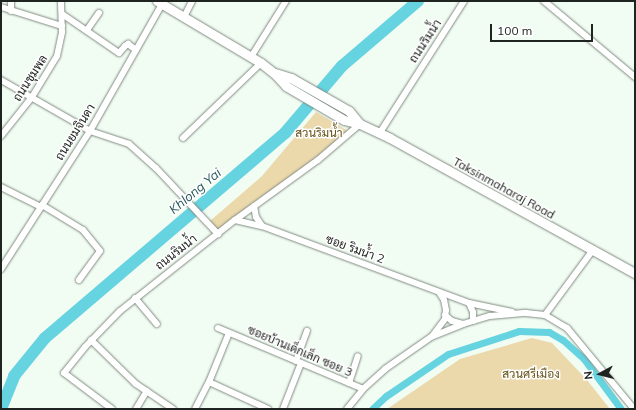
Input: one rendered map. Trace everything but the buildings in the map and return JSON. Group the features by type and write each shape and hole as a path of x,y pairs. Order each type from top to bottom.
{"street":[{"path":"11,1 11,11"},
{"name":"ถนนชุมพล","path":"1,136 32,97 57,56 62,26 61,1"},
{"path":"184,17 192,1"},
{"path":"251,57 286,1"},
{"name":"ถนนริมน้ำ","path":"379,134 464,1"},
{"path":"544,1 635,77"},
{"path":"552,8 556,1"},
{"name":"Taksinmaharaj Road","path":"160,2 261,63 274,73 286,86 344,120 360,124 635,273"},
{"name":"ถนนยมจินดา","path":"1,269 90,131 136,50 160,2"},
{"path":"1,7 62,26"},
{"path":"87,30 99,12"},
{"path":"62,14 119,53 128,44 136,50"},
{"path":"182,138 261,63"},
{"name":"Taksinmaharaj Road","path":"274,73 291,78 349,112 360,124"},
{"path":"1,80 90,131 129,144 140,152 218,234"},
{"name":"ถนนริมน้ำ","path":"112,409 64,373 91,340 135,298 235,220 318,160 360,124"},
{"path":"1,187 42,206 83,230 100,251 79,280"},
{"path":"254,206 256,216 262,226"},
{"name":"ซอย ริมน้ำ 2","path":"235,220 262,226 469,303 515,313"},
{"path":"545,315 593,250"},
{"path":"440,292 444,300 446,313 452,321 463,324"},
{"path":"135,298 157,324"},
{"path":"347,409 363,389 404,355 430,337 440,327 446,313 448,303 455,298"},
{"path":"469,303 473,312 473,320"},
{"path":"430,337 473,320 515,313 536,313 545,315 563,325 574,336 634,409"},
{"name":"ซอยบ้านเด็กเล็ก ซอย 3","path":"218,328 363,389"},
{"path":"283,409 299,362 307,331"},
{"path":"195,409 209,382 229,333"},
{"path":"91,340 136,384 173,409"},
{"path":"349,383 358,356"},
{"path":"209,382 268,409"},
{"path":"136,409 147,391"}],"green space":[{"name":"สวนริมน้ำ","path":"316,112 348,131 313,160 218,231 210,221 262,176"},
{"name":"สวนศรีเมือง","path":"532,338 552,343 587,380 610,409 387,409 460,359"}],"waterway":[{"name":"Khlong Yai","path":"1,409 14,376 45,338 285,133 342,66 418,1"},
{"path":"372,409 386,396 448,354 519,331 549,332 563,340 584,359 621,409"}]}
